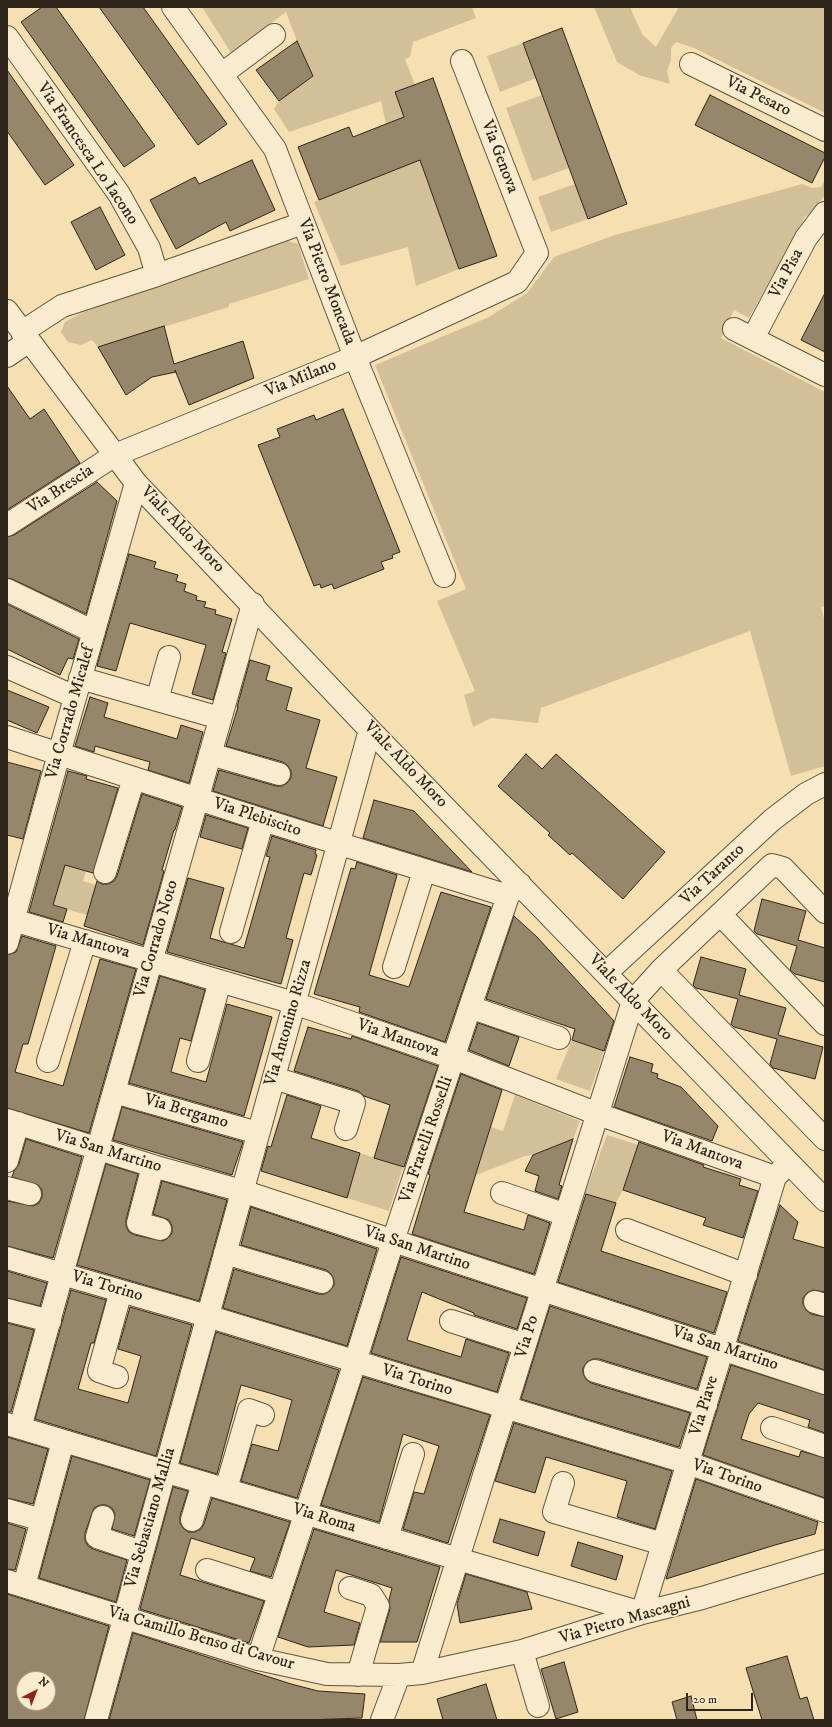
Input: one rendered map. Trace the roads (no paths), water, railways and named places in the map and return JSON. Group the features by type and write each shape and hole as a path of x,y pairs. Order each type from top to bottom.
{"street":[{"name":"Via Pietro Moncada","path":"173,7 275,149 355,357 444,576"},
{"path":"222,74 274,35"},
{"name":"Via Francesca Lo Iacono","path":"7,37 119,194 149,248 156,275"},
{"name":"Via Genova","path":"462,61 537,253"},
{"name":"Via Pesaro","path":"691,64 825,130"},
{"name":"Via Pisa","path":"825,213 806,238 744,334 825,375"},
{"path":"7,356 25,336 62,306 156,275 303,223"},
{"name":"Via Milano","path":"115,455 355,357 517,282 537,253"},
{"name":"Viale Aldo Moro","path":"7,311 136,483 253,604 370,730 514,890 606,973 633,1001 782,1170 825,1200"},
{"name":"Via Brescia","path":"7,525 115,455"},
{"name":"Via Corrado Micalef","path":"7,943 136,483"},
{"path":"7,590 94,632"},
{"name":"Via Corrado Noto","path":"14,1426 50,1320 253,604"},
{"path":"157,700 169,657"},
{"path":"7,667 78,687 157,700 220,718"},
{"name":"Via Antonino Rizza","path":"207,1316 370,730"},
{"name":"Via Plebiscito","path":"7,737 338,844 424,870 514,890"},
{"path":"210,754 279,774"},
{"path":"105,872 134,778"},
{"name":"Via Taranto","path":"606,973 772,820 806,794 825,784"},
{"path":"231,932 263,820"},
{"path":"633,1001 661,970 772,865 783,868 825,912"},
{"path":"394,967 424,870"},
{"name":"Via Fratelli Rosselli","path":"258,1659 470,1008 514,890"},
{"path":"720,914 825,1024"},
{"name":"Via Mantova","path":"13,920 294,1003 454,1058 598,1114 782,1170"},
{"path":"48,1061 85,941"},
{"path":"661,970 825,1139"},
{"path":"198,1061 220,981"},
{"name":"Via Po","path":"422,1673 633,1001"},
{"path":"470,1008 559,1038"},
{"path":"274,1078 354,1103 346,1129"},
{"name":"Via Bergamo","path":"114,1092 258,1133"},
{"path":"7,1161 12,1122"},
{"name":"Via San Martino","path":"12,1122 153,1166 242,1191 723,1348 825,1383"},
{"path":"153,1166 138,1223 160,1229"},
{"name":"Via Piave","path":"642,1613 746,1275 782,1170"},
{"path":"7,1188 30,1194"},
{"path":"502,1193 566,1214"},
{"path":"628,1230 746,1275"},
{"path":"225,1253 322,1282"},
{"name":"Via Torino","path":"7,1258 207,1316 688,1463 825,1511"},
{"path":"117,1376 99,1371 121,1291"},
{"path":"7,1310 50,1320"},
{"name":"Via Sebastiano Mallia","path":"96,1720 123,1616 207,1316"},
{"path":"450,1321 525,1345"},
{"path":"595,1371 706,1405"},
{"path":"226,1489 249,1410 263,1415"},
{"name":"Via Roma","path":"14,1426 642,1613"},
{"path":"772,1428 825,1446"},
{"path":"16,1584 42,1520 63,1441"},
{"path":"388,1538 413,1454"},
{"path":"192,1520 203,1483"},
{"path":"563,1484 554,1512 663,1544"},
{"path":"7,1510 42,1520"},
{"path":"103,1517 97,1538 141,1552"},
{"name":"Via Pietro Mascagni","path":"399,1675 422,1673 522,1651 642,1613 702,1598 825,1561"},
{"path":"207,1570 279,1593"},
{"name":"Via Camillo Benso di Cavour","path":"16,1584 258,1659 327,1674 399,1675"},
{"path":"350,1588 370,1594 378,1606 358,1675"},
{"path":"522,1651 538,1706"},
{"path":"382,1720 399,1675"}]}
